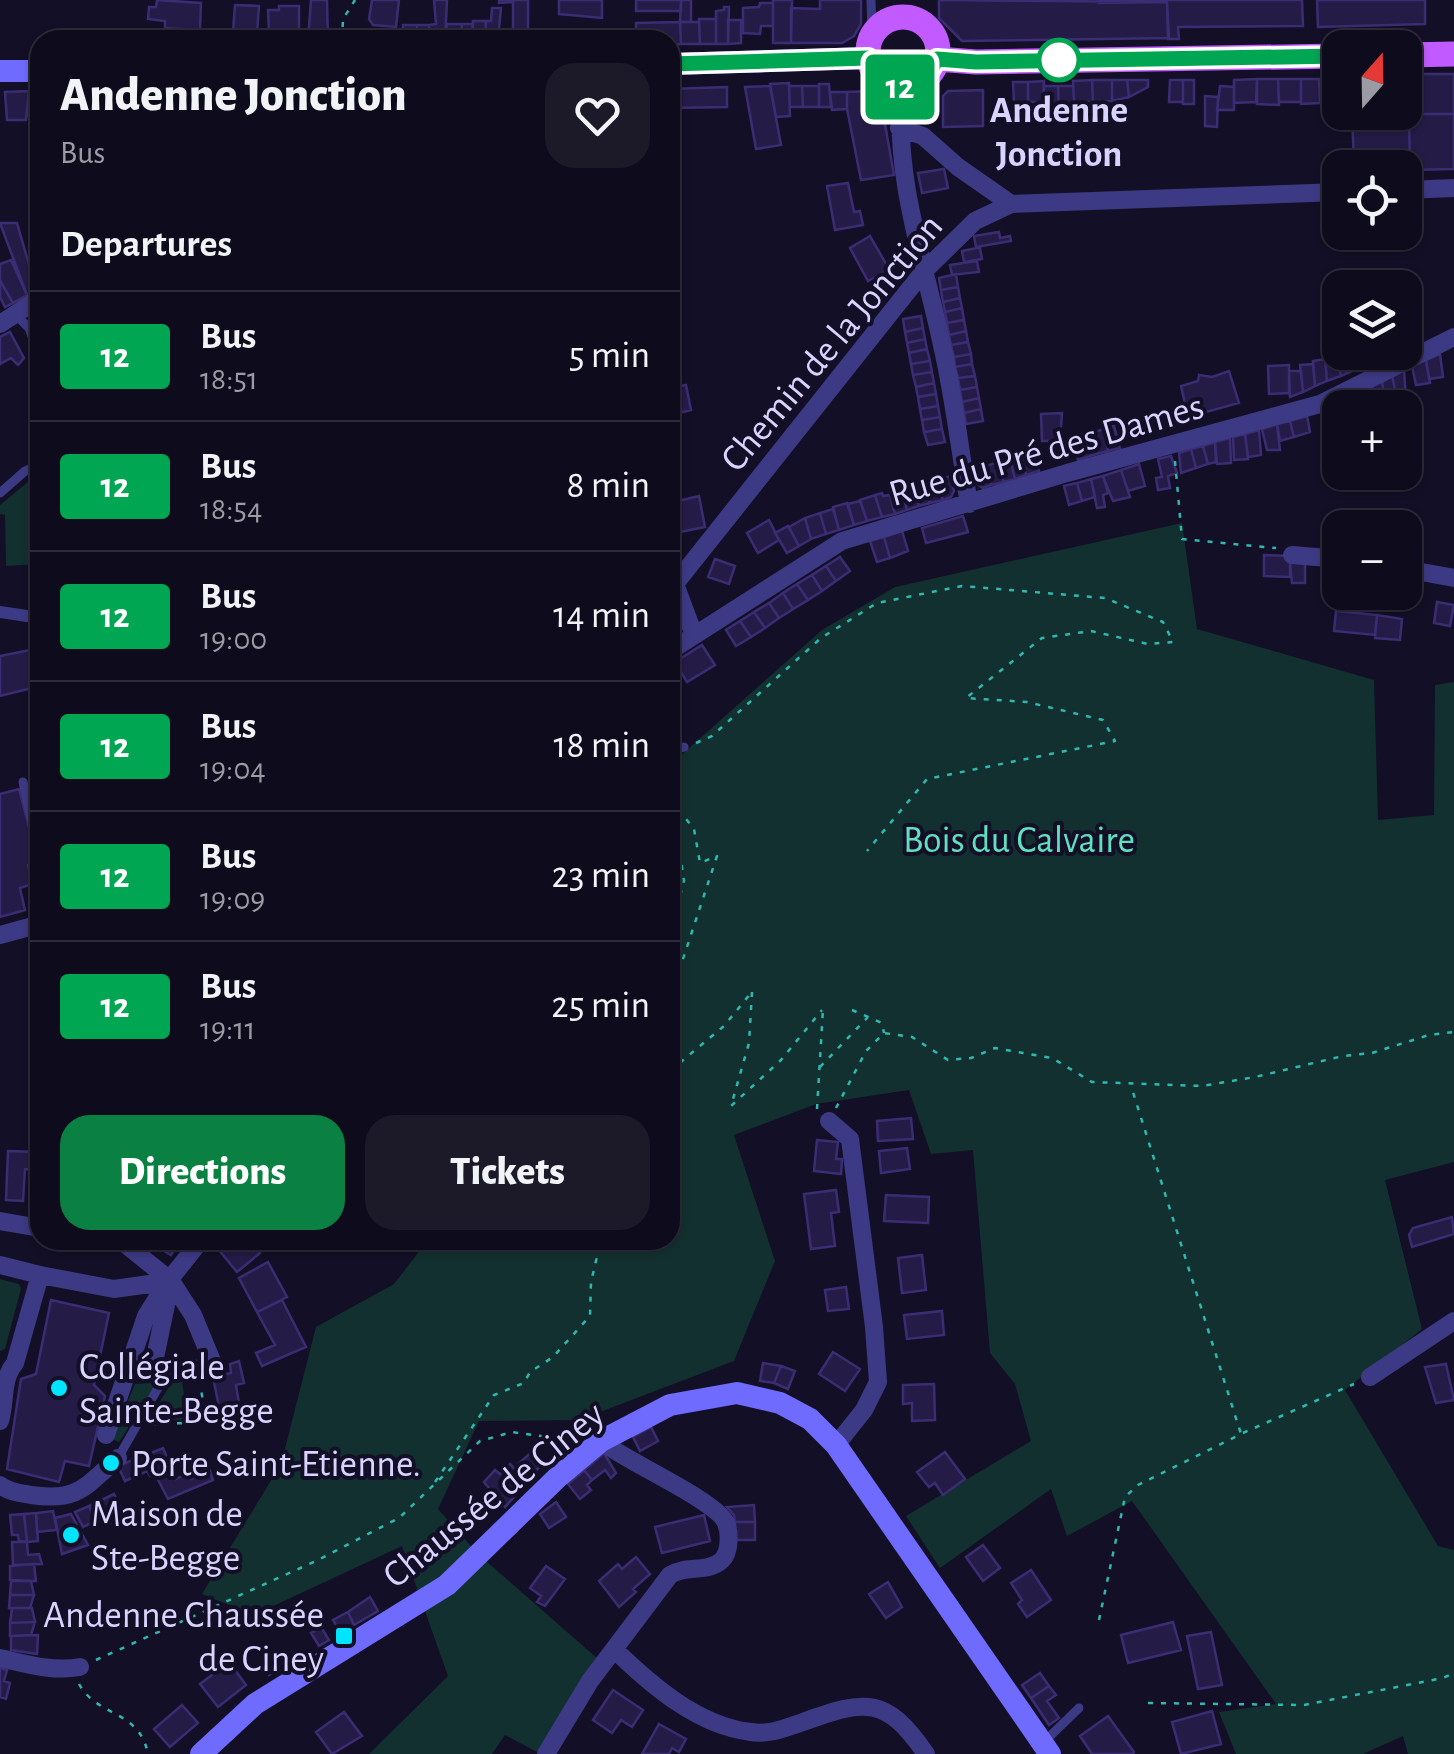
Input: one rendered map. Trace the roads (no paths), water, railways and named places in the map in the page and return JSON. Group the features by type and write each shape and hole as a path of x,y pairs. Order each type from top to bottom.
{"main road":[{"path":"680,62 880,28 916,10 934,37 937,59 924,80 902,87 880,78 880,28"},
{"path":"1422,55 1454,54"},
{"path":"937,59 976,62 1322,56"},
{"path":"0,72 30,71"},
{"name":"Chaussée de Ciney","path":"201,1754 255,1704 446,1585 594,1446 670,1405 738,1394 780,1403 810,1419 836,1444 1040,1750"}],"street":[{"path":"902,87 899,128 969,504"},
{"name":"Chemin de la Jonction","path":"899,128 923,136 958,167 1011,204"},
{"path":"1422,189 1454,188"},
{"name":"Chemin de la Jonction","path":"680,578 923,272 975,221 1011,204 1322,193"},
{"path":"7,319 30,304"},
{"name":"Rue du Pré des Dames","path":"680,644 842,542 1067,473 1320,404 1454,338"},
{"path":"1289,552 1322,557"},
{"path":"1422,572 1454,578"},
{"path":"680,597 694,635"},
{"path":"0,612 30,616"},
{"path":"0,936 30,927"},
{"path":"829,1121 850,1139 878,1382 864,1410 836,1444"},
{"path":"0,1221 30,1226"},
{"path":"133,1250 171,1281 193,1314 214,1366 152,1372 171,1281"},
{"path":"106,1435 146,1316 194,1250"},
{"path":"0,1266 114,1289 171,1281"},
{"path":"0,1421 3,1377 15,1362 40,1274"},
{"path":"1370,1377 1454,1321"},
{"path":"546,1754 590,1681 670,1575 680,1568 722,1561 729,1547 726,1521 708,1504 594,1446"},
{"path":"0,1484 8,1490 62,1499 118,1458"},
{"path":"615,1650 650,1683 698,1714 748,1732 772,1733 866,1704 890,1711 926,1754"},
{"path":"0,1658 79,1673"}],"lane":[{"path":"871,0 880,28"},
{"path":"7,319 30,331"},
{"path":"0,493 30,468"},
{"path":"680,749 684,748"},
{"path":"23,782 30,813"},
{"path":"118,1458 138,1425 182,1371"},
{"path":"1040,1750 1080,1708"}],"place":[{"name":"Andenne Jonction","path":"1059,60"},
{"name":"Collégiale Sainte-Begge","path":"59,1388"},
{"name":"Porte Saint-Etienne.","path":"111,1463"},
{"name":"Maison de Ste-Begge","path":"71,1535"},
{"name":"Andenne Chaussée de Ciney","path":"344,1636"}],"park label":[{"name":"Bois du Calvaire","path":"1019,839"}]}
